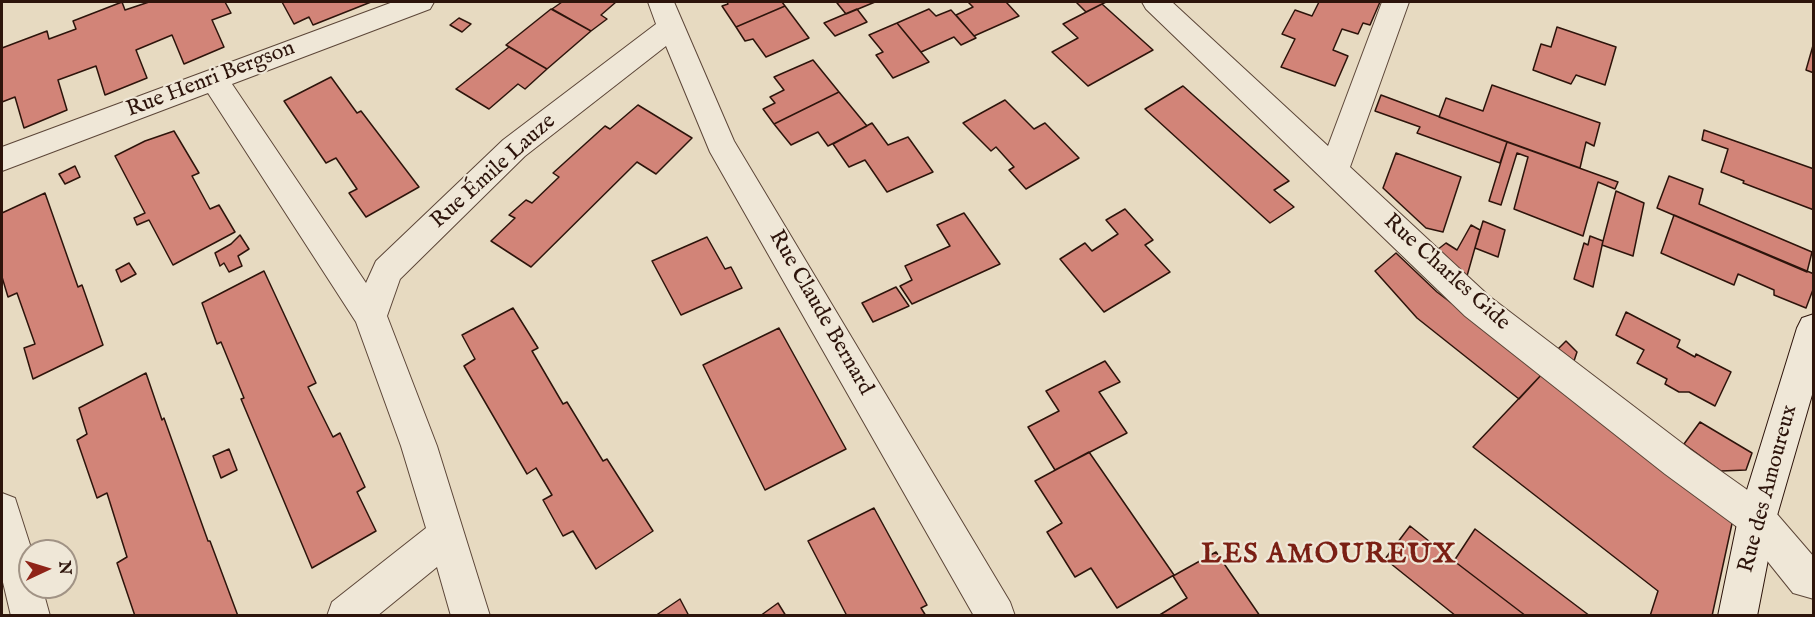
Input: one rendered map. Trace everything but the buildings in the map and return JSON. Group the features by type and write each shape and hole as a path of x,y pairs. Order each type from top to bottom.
{"street":[{"name":"Rue Henri Bergson","path":"2,159 420,2"},
{"name":"Rue Charles Gide","path":"1156,2 1477,306 1678,462 1757,519 1808,579 1814,580"},
{"path":"1334,170 1396,2"},
{"name":"Rue Émile Lauze","path":"370,316 387,271 514,148 666,14"},
{"name":"Rue Claude Bernard","path":"666,14 721,144 996,615"},
{"path":"214,79 370,316 419,446 471,615"},
{"name":"Rue des Amoureux","path":"1737,615 1757,519 1814,328"},
{"path":"2,511 31,615"},
{"path":"346,615 447,535"}],"district":[{"name":"LES AMOUREUX","path":"1329,556"}]}
